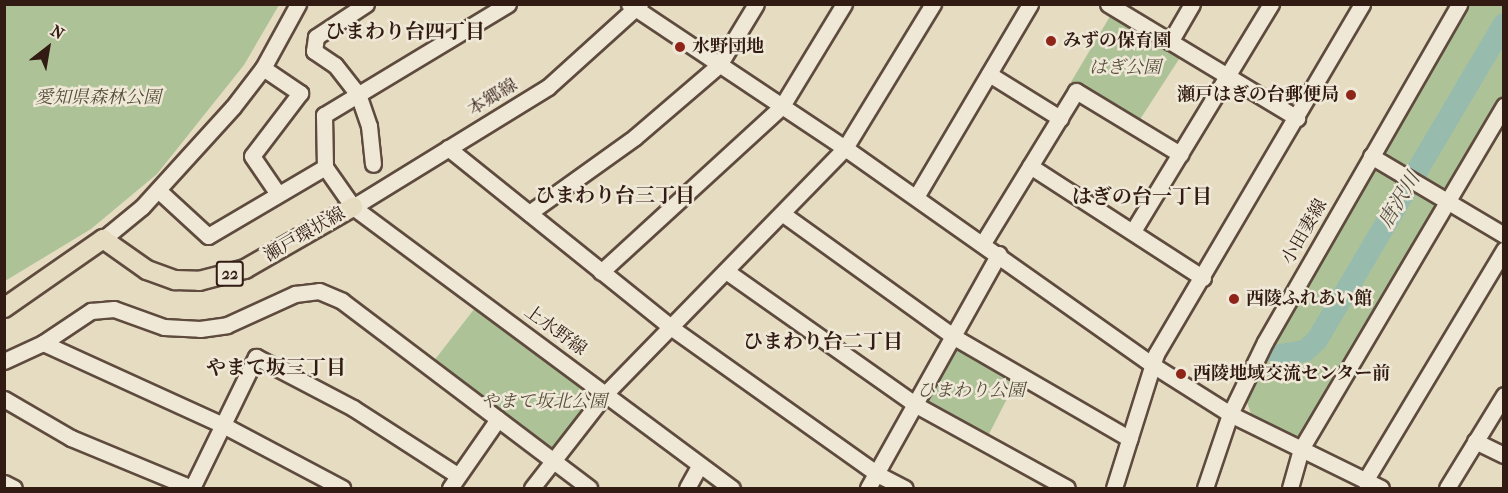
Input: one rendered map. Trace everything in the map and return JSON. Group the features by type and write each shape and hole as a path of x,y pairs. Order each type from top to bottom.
{"main road":[{"name":"瀬戸環状線","path":"103,239 147,270 175,280 200,281 245,269 353,207"},
{"path":"4,308 103,239"}],"street":[{"path":"103,239 158,190 263,68 298,4"},
{"path":"366,4 316,37 314,51 334,65 358,94 369,126 373,164"},
{"path":"158,190 208,236 325,167 324,115 508,4"},
{"path":"529,213 635,136 719,65 756,4"},
{"path":"601,272 782,106 844,4"},
{"path":"532,489 552,459 606,393 845,148 933,4"},
{"path":"916,197 1030,4"},
{"path":"1108,4 1297,118"},
{"path":"1170,42 1192,4"},
{"path":"1133,231 1271,4"},
{"path":"1114,489 1151,364 1362,4"},
{"name":"小田妻線","path":"1205,489 1230,414 1265,342 1459,4"},
{"path":"635,6 999,254 1151,364 1230,414 1381,489"},
{"name":"本郷線","path":"353,207 548,87 635,6"},
{"path":"263,68 300,93 252,156 278,194"},
{"path":"989,74 1060,118"},
{"path":"983,243 1076,91 1180,154"},
{"path":"1290,489 1301,449 1503,106"},
{"path":"448,148 669,326 877,474 905,489"},
{"path":"1371,156 1503,235"},
{"path":"1030,166 1203,278"},
{"name":"上水野線","path":"325,167 353,207 606,393 732,489"},
{"path":"783,214 954,337 1130,439"},
{"path":"1365,481 1503,250"},
{"path":"868,489 999,254"},
{"path":"726,271 916,405 1067,489"},
{"path":"4,361 43,343 91,311 114,309 164,327 200,329 227,325 295,294 319,291 342,301 589,489"},
{"path":"43,343 223,425 342,489"},
{"path":"4,399 71,438 192,489 256,357 352,408 454,482 498,419"},
{"path":"1448,489 1503,395"},
{"path":"1475,441 1503,455"},
{"path":"687,489 700,465"},
{"path":"4,483 14,489"}],"green space":[{"name":"愛知県森林公園","path":"4,5 279,5 244,65 157,174 91,229 5,281"},
{"path":"1469,5 1503,5 1503,95 1304,436 1295,438 1251,414 1247,402 1255,376"},
{"name":"はぎ公園","path":"1112,13 1181,56 1139,121 1071,82"},
{"name":"やまて坂北公園","path":"475,308 587,389 588,401 553,449 547,449 433,362"},
{"name":"ひまわり公園","path":"956,344 1017,379 987,438 924,402"}],"waterway":[{"name":"唐沢川","path":"1279,355 1305,351 1317,340 1504,24"}],"place":[{"name":"みずの保育園","path":"1051,41"},
{"name":"水野団地","path":"680,47"},
{"name":"瀬戸はぎの台郵便局","path":"1351,95"},
{"name":"西陵ふれあい館","path":"1234,299"},
{"name":"西陵地域交流センター前","path":"1181,374"}],"district":[{"name":"ひまわり台四丁目","path":"405,31"},
{"name":"ひまわり台三丁目","path":"615,195"},
{"name":"はぎの台一丁目","path":"1142,196"},
{"name":"ひまわり台二丁目","path":"823,341"},
{"name":"やまて坂三丁目","path":"276,367"}]}
